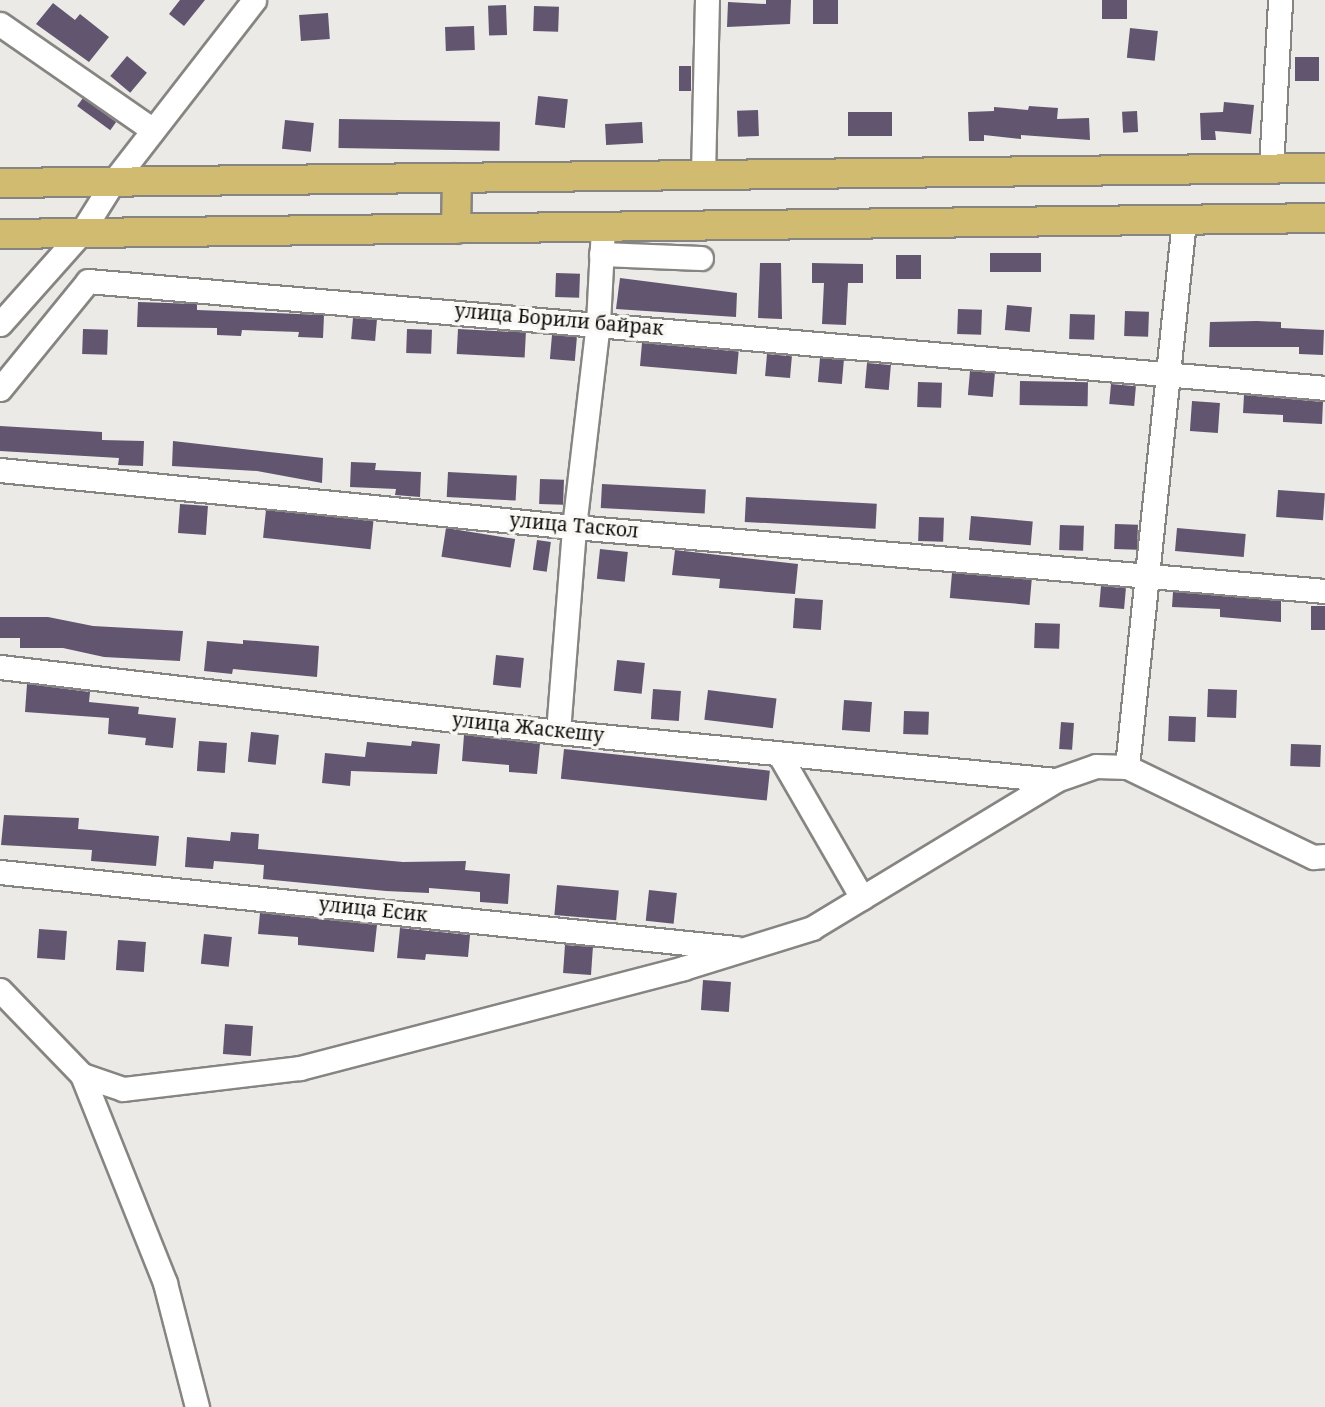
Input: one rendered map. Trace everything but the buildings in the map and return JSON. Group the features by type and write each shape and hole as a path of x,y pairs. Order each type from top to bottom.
{"main road":[{"path":"0,183 1325,168"},
{"path":"456,229 457,178"},
{"path":"0,234 456,229 602,240 1184,220 1325,218"}],"street":[{"path":"0,324 81,233 113,182 254,0"},
{"path":"703,175 707,0"},
{"path":"1271,168 1280,0"},
{"path":"0,24 153,130"},
{"path":"1127,767 1184,220"},
{"path":"558,732 573,527 598,323 602,240 701,258"},
{"name":"улица Борили байрак","path":"0,389 88,281 598,323 1325,388"},
{"name":"улица Таскол","path":"0,470 573,527 1325,591"},
{"name":"улица Жаскешу","path":"0,667 558,732 1056,780"},
{"path":"779,754 862,898"},
{"path":"82,1075 123,1089 299,1068 745,949 812,928 1056,780 1096,766 1127,767 1313,858 1325,856"},
{"name":"улица Есик","path":"0,872 745,949"},
{"path":"0,990 82,1075 166,1283 197,1407"}]}
